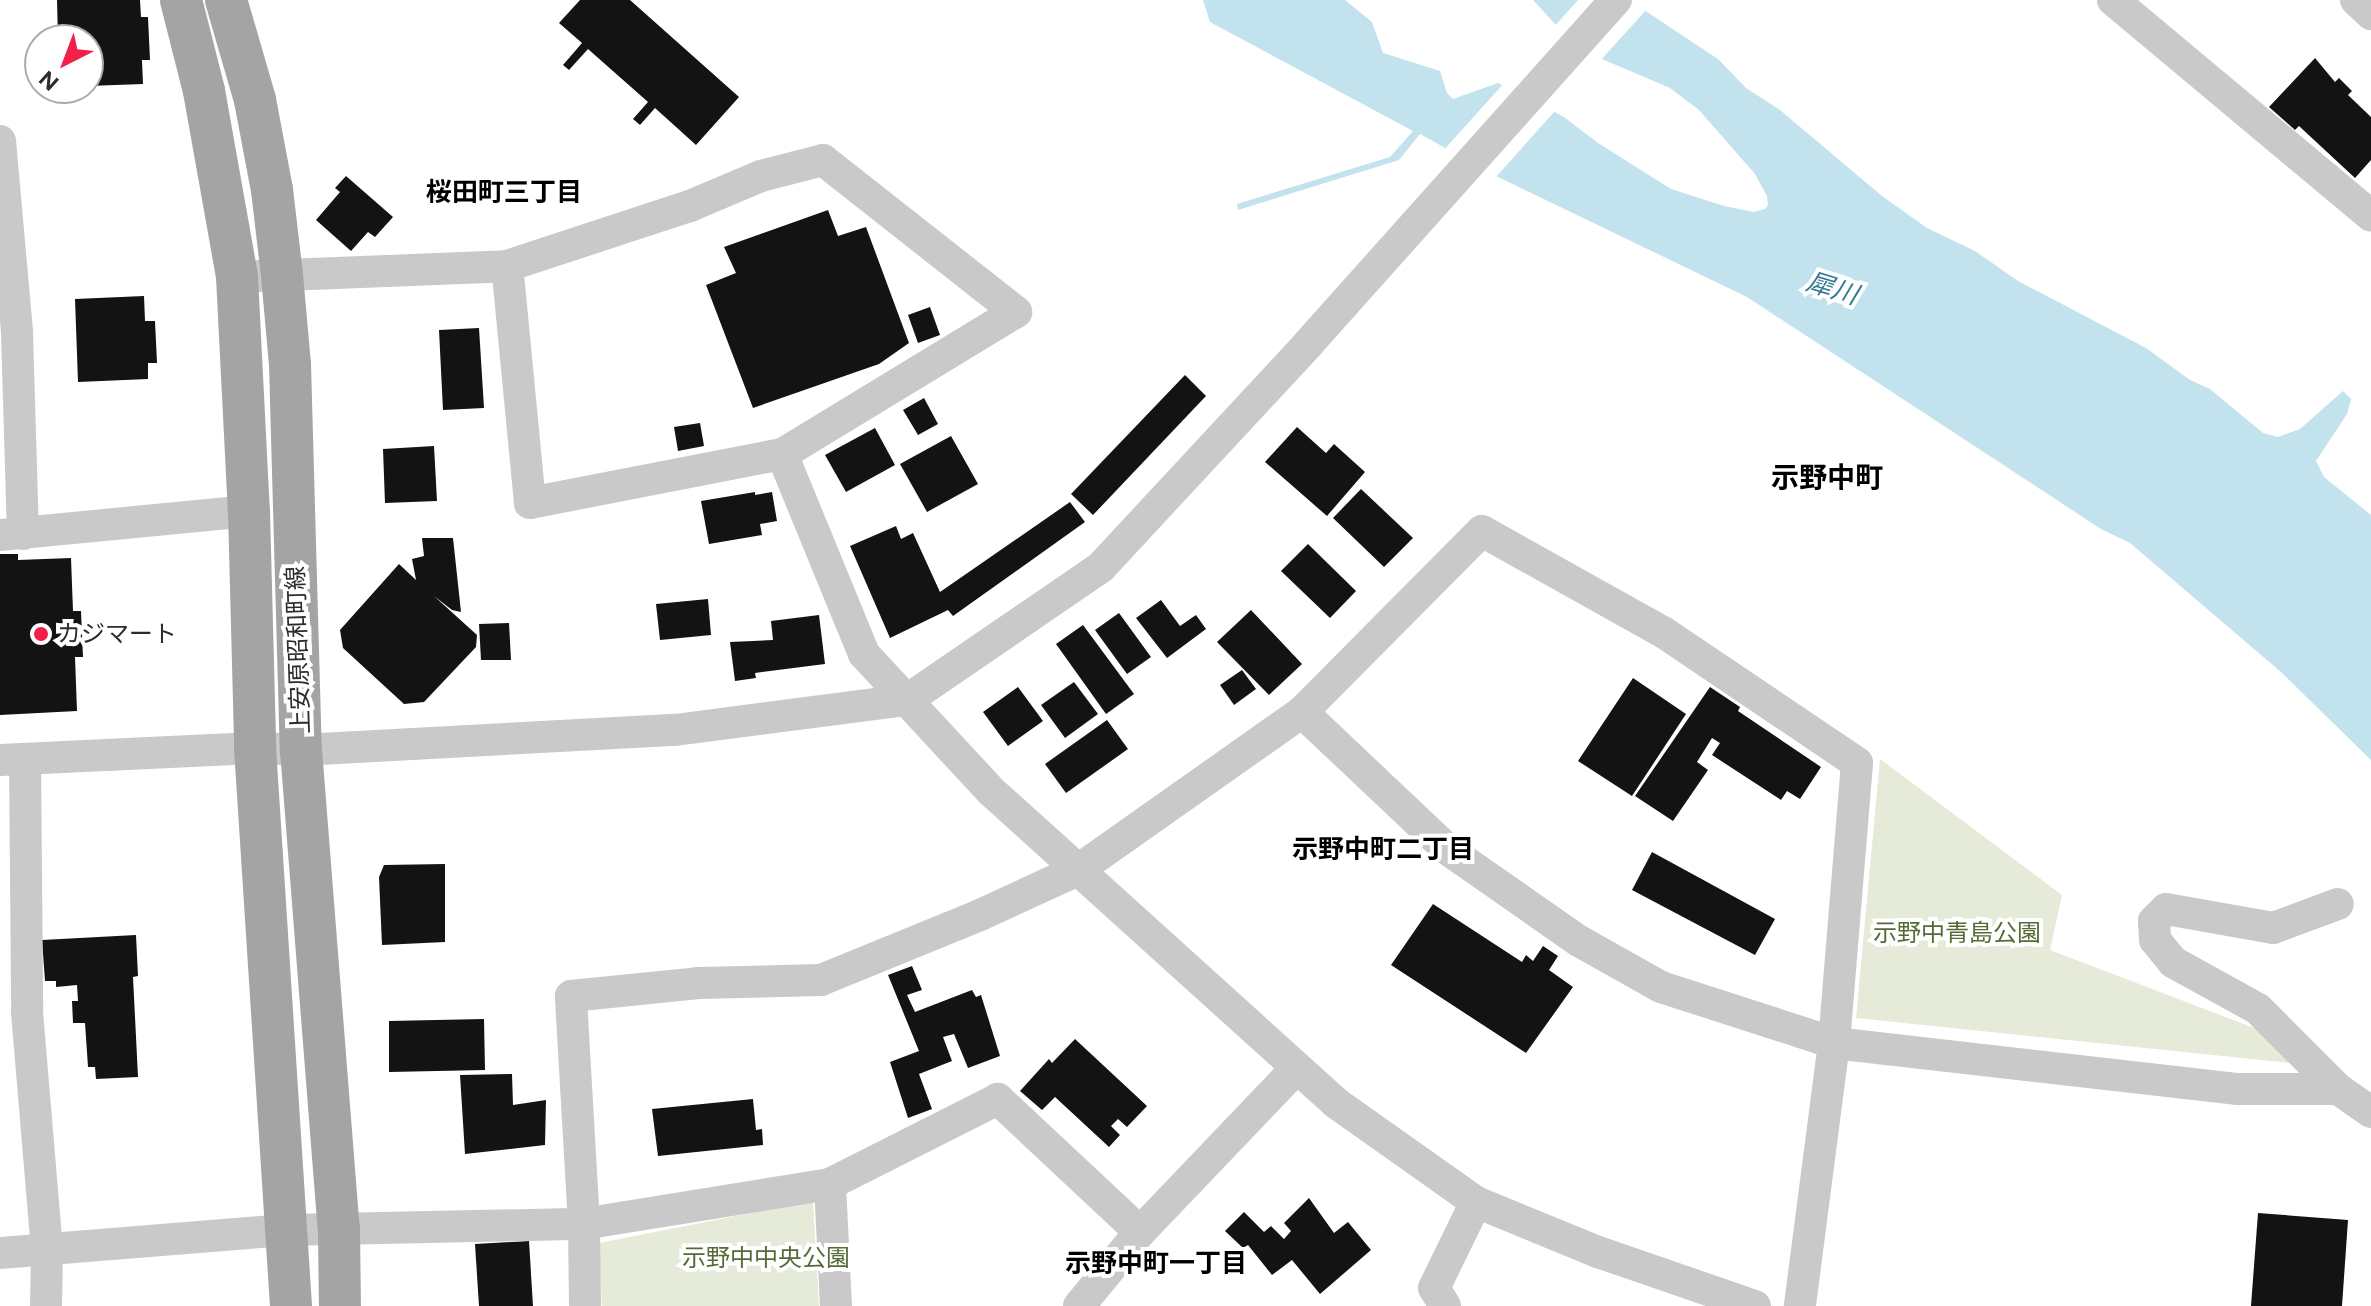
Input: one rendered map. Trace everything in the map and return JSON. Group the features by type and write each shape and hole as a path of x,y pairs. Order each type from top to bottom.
{"main road":[{"name":"上安原昭和町線","path":"181,0 204,91 237,277 249,511 255,748 289,1230 291,1306"},
{"name":"上安原昭和町線","path":"226,0 255,100 272,190 290,364 301,750 339,1229 340,1306"}],"street":[{"path":"46,1306 47,1250 14,1012 12,760 255,748 301,750 675,730 907,700 1101,567 1308,344 1616,0"},
{"path":"2113,0 2371,216"},
{"path":"2356,0 2371,14"},
{"path":"0,141 9,333 12,534 249,511"},
{"path":"237,277 507,266 690,206 761,176 823,160 1016,312 782,454 530,503 507,266"},
{"path":"782,454 864,654 992,792 1296,1069 1336,1103 1476,1202 1598,1252 1755,1306"},
{"path":"585,1306 584,1224 571,996 698,983 821,980 980,915 1078,870 1302,712 1482,531 1663,632 1857,763 1834,1043 1800,1306"},
{"path":"1302,712 1447,849 1579,941 1661,987 1709,1005 1834,1043 2238,1089 2338,1089"},
{"path":"2338,904 2273,928 2166,909 2154,921 2155,940 2173,962 2258,1009 2338,1089 2371,1112"},
{"path":"1079,1306 1140,1232 1296,1069"},
{"path":"0,1253 289,1230 584,1224 830,1184 998,1099 1140,1232"},
{"path":"830,1184 836,1306"},
{"path":"1431,1300 1476,1202"}],"green space":[{"name":"示野中青島公園","path":"1880,759 2062,895 2050,950 2283,1039 2338,1068 1856,1018"},
{"name":"示野中中央公園","path":"813,1201 819,1306 602,1306 599,1243"}],"water":[{"name":"犀川","path":"1203,0 1345,0 1372,22 1383,53 1440,71 1447,93 1453,99 1498,83 1564,117 1598,143 1671,189 1724,206 1754,212 1765,209 1767,196 1755,174 1699,110 1670,88 1602,59 1556,25 1533,0 1629,0 1718,59 1746,88 1780,110 1882,196 1927,228 1975,251 2018,281 2146,348 2190,380 2210,389 2263,433 2278,437 2300,429 2343,391 2351,399 2347,414 2316,461 2324,477 2371,515 2371,760 2281,672 2130,543 2101,529 1747,297 1498,177 1420,134 1399,160 1238,210 1237,204 1390,157 1413,131 1210,22"}],"pier":[{"path":"1578,0 1636,0 1648,8 1599,62 1553,28"},
{"path":"1505,82 1556,110 1494,179 1442,152"}],"building":[{"path":"57,0 140,0 141,17 148,17 150,60 142,60 143,84 104,85 104,24 58,24"},
{"path":"580,0 630,0 739,97 696,145 655,108 640,125 633,119 648,102 588,49 569,70 563,65 582,43 559,23"},
{"path":"2315,58 2335,82 2339,78 2352,91 2348,95 2371,117 2371,160 2355,178 2299,126 2295,130 2269,107"},
{"path":"346,176 393,217 375,237 368,232 351,251 316,220 340,192 335,188"},
{"path":"828,210 838,236 866,227 909,343 879,364 753,408 706,285 736,273 724,247"},
{"path":"144,296 145,321 155,321 157,363 148,363 148,379 78,382 75,299"},
{"path":"930,307 940,335 918,343 908,315"},
{"path":"479,328 484,408 443,410 439,330"},
{"path":"1185,375 1206,396 1093,515 1071,494"},
{"path":"924,398 938,424 918,435 903,410"},
{"path":"700,423 704,446 678,451 674,427"},
{"path":"1297,427 1326,453 1334,444 1365,472 1327,516 1265,462"},
{"path":"875,428 895,465 846,492 825,455"},
{"path":"951,436 978,484 927,512 900,464"},
{"path":"434,446 437,501 385,503 383,449"},
{"path":"1361,489 1413,538 1384,567 1333,518"},
{"path":"755,492 755,495 772,492 777,521 760,524 762,535 709,544 701,501"},
{"path":"1070,502 1085,522 953,616 948,610 890,638 850,546 896,526 901,539 913,533 940,592"},
{"path":"422,538 453,538 461,612 452,610 434,596 477,635 476,647 424,702 404,704 343,648 340,630 399,564 416,580 412,559 424,556"},
{"path":"1308,544 1356,591 1330,618 1281,571"},
{"name":"カジマート","path":"0,554 18,554 18,560 71,558 73,611 81,611 83,657 75,657 77,711 0,715"},
{"path":"708,599 711,635 660,640 656,604"},
{"path":"1161,600 1180,626 1196,615 1206,629 1167,658 1136,618"},
{"path":"1251,610 1302,664 1269,695 1217,642"},
{"path":"1119,613 1151,657 1127,674 1095,630"},
{"path":"819,615 825,664 755,673 756,678 735,681 730,642 773,640 771,621"},
{"path":"509,623 511,660 481,660 479,624"},
{"path":"1083,625 1134,694 1106,714 1056,644"},
{"path":"1242,670 1256,689 1234,705 1220,685"},
{"path":"1633,678 1686,714 1632,796 1578,761"},
{"path":"1074,682 1098,714 1065,738 1041,705"},
{"path":"1018,687 1043,721 1008,746 983,712"},
{"path":"1710,687 1740,707 1738,711 1821,767 1800,799 1787,791 1781,800 1712,755 1720,743 1712,738 1697,762 1708,770 1673,821 1635,796"},
{"path":"1107,720 1128,749 1066,793 1045,764"},
{"path":"1652,852 1775,919 1755,955 1632,890"},
{"path":"445,864 445,942 382,945 379,877 384,865"},
{"path":"1433,904 1522,962 1526,955 1533,961 1543,946 1558,956 1549,970 1573,987 1526,1053 1391,965"},
{"path":"136,935 138,976 133,977 138,1077 96,1079 95,1067 88,1067 85,1023 73,1023 72,1001 78,1001 77,985 56,987 56,981 45,981 42,940"},
{"path":"912,966 922,990 907,995 915,1012 972,990 976,997 981,995 1000,1056 968,1068 954,1034 943,1037 952,1061 919,1074 932,1109 908,1118 890,1062 919,1051 888,975"},
{"path":"484,1019 485,1070 389,1072 389,1021"},
{"path":"1075,1039 1147,1106 1127,1127 1118,1119 1111,1126 1120,1135 1109,1147 1055,1097 1042,1110 1020,1091 1049,1059 1052,1063"},
{"path":"512,1074 513,1105 546,1100 545,1145 465,1154 460,1075"},
{"path":"753,1099 756,1130 762,1129 763,1145 658,1156 652,1109"},
{"path":"1309,1198 1334,1233 1348,1222 1371,1250 1320,1294 1292,1260 1272,1275 1248,1245 1243,1248 1225,1231 1244,1212 1264,1232 1271,1226 1284,1239 1291,1231 1284,1223"},
{"path":"2258,1213 2348,1220 2342,1306 2251,1306"},
{"path":"529,1241 533,1306 479,1306 475,1244"}],"place":[{"name":"カジマート","path":"41,634"}],"district":[{"name":"桜田町三丁目","path":"504,193"},
{"name":"示野中町","path":"1827,477"},
{"name":"示野中町二丁目","path":"1383,850"},
{"name":"示野中町一丁目","path":"1156,1264"}]}
